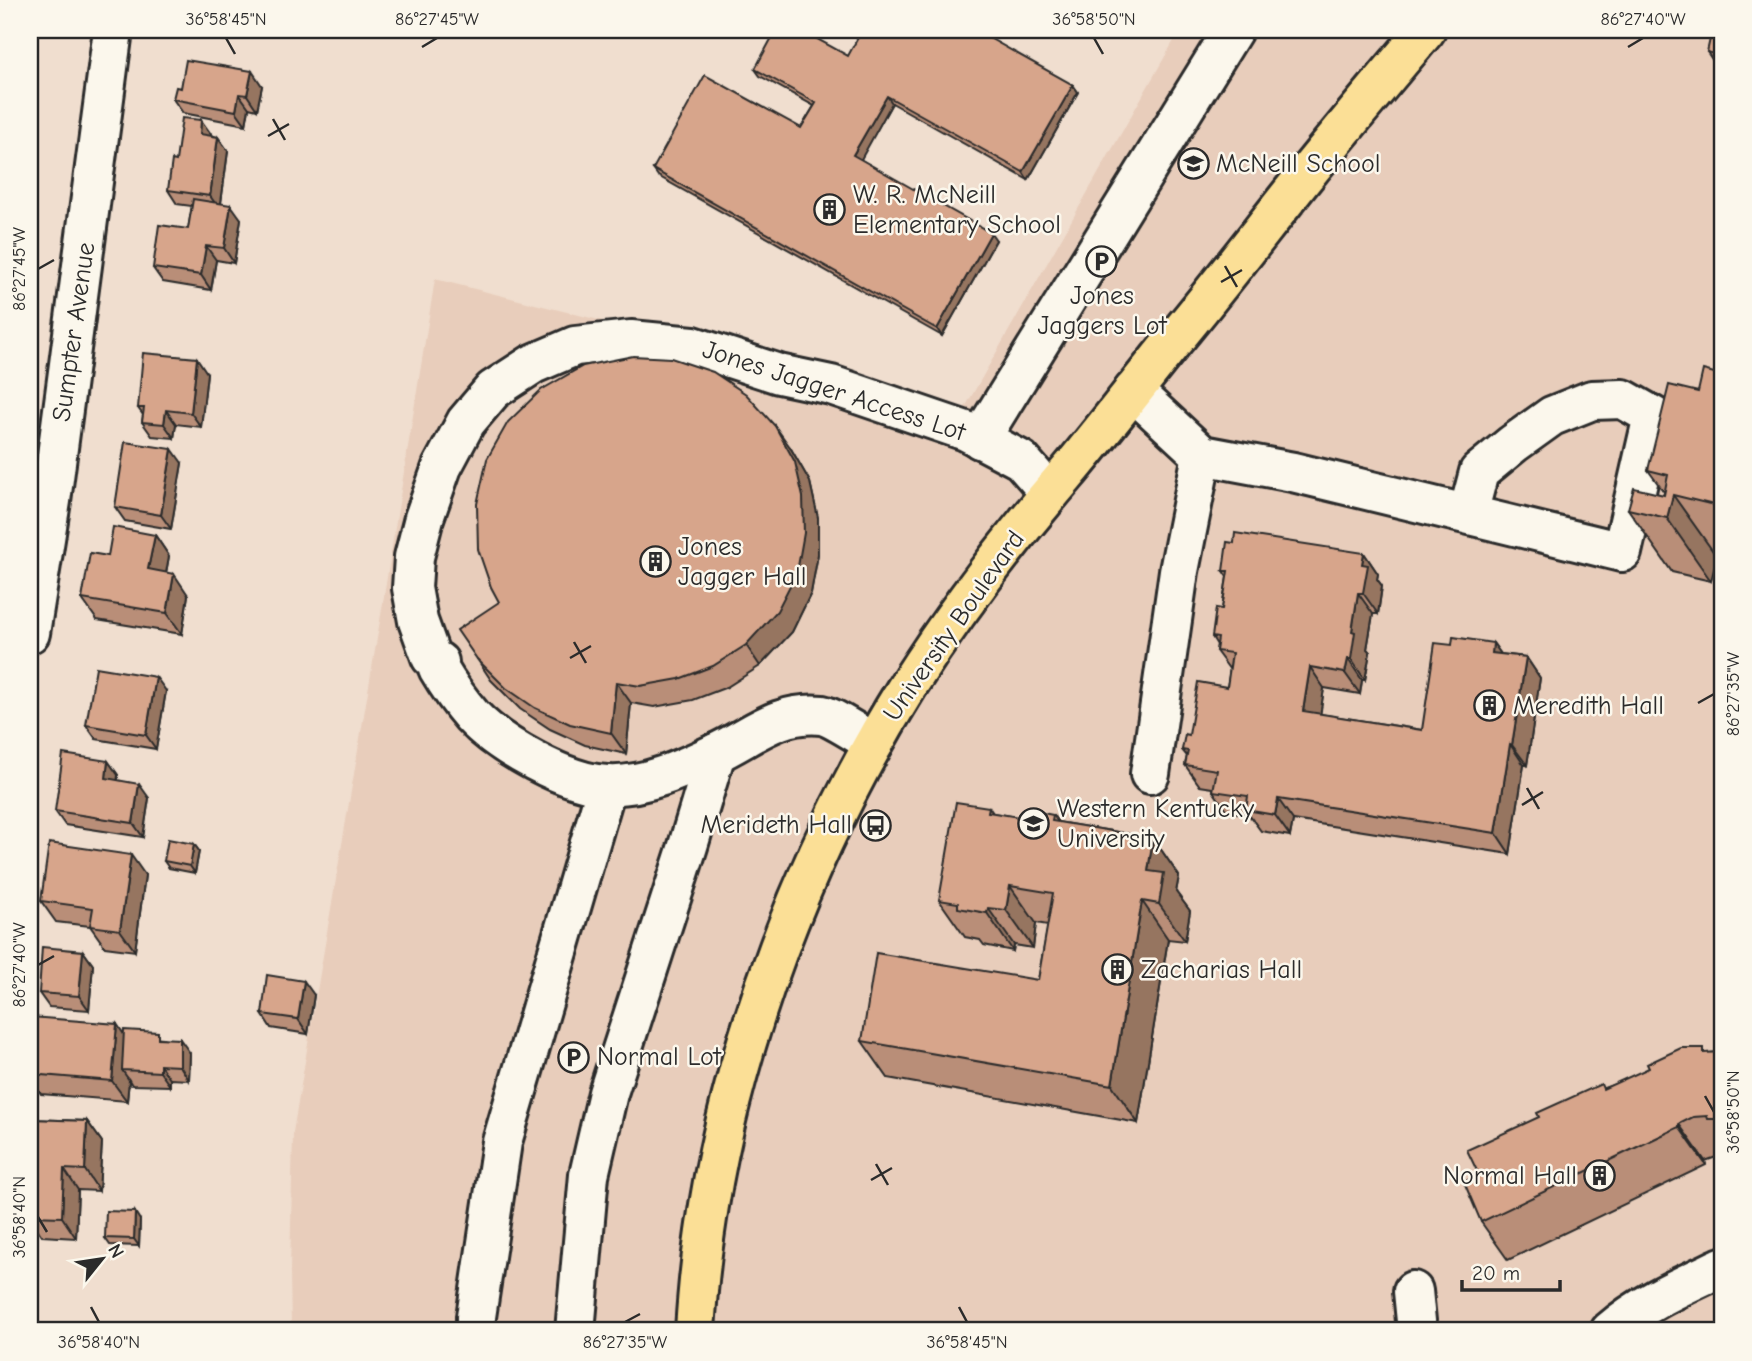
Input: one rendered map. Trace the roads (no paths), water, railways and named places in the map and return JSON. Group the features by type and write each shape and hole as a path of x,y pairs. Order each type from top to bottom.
{"main road":[{"name":"University Boulevard","path":"695,1331 705,1228 712,1188 732,1097 753,1024 796,905 833,820 874,743 947,627 1304,177 1426,30"}],"street":[{"name":"Sumpter Avenue","path":"30,633 51,501 113,30"},
{"path":"980,439 1233,30"},
{"name":"Jones Jagger Access Lot","path":"874,743 826,715 799,715 776,720 716,753 674,771 641,782 607,785 570,777 530,759 499,739 474,717 449,686 438,668 439,662 431,657 418,621 412,588 414,557 424,518 442,467 466,422 493,390 533,364 575,346 631,340 693,346 779,374 831,385 966,431 1021,460 1051,493"},
{"path":"1133,391 1202,455 1293,472 1622,552 1653,416 1623,399 1592,400 1552,416 1479,472 1468,514"},
{"path":"1150,774 1179,571 1202,455"},
{"path":"575,1331 589,1175 608,1093 716,753"},
{"path":"476,1331 502,1142 607,785"},
{"path":"1610,1331 1626,1317 1722,1267"},
{"path":"1413,1291 1417,1331"}],"place":[{"name":"McNeill School","path":"1193,164"},
{"name":"W. R. McNeill Elementary School","path":"830,210"},
{"name":"Jones Jaggers Lot","path":"1102,261"},
{"name":"Jones Jagger Hall","path":"655,562"},
{"name":"Meredith Hall","path":"1490,706"},
{"name":"Western Kentucky University","path":"1034,824"},
{"name":"Merideth Hall","path":"875,825"},
{"name":"Zacharias Hall","path":"1118,970"},
{"name":"Normal Lot","path":"574,1057"},
{"name":"Normal Hall","path":"1600,1176"}]}
